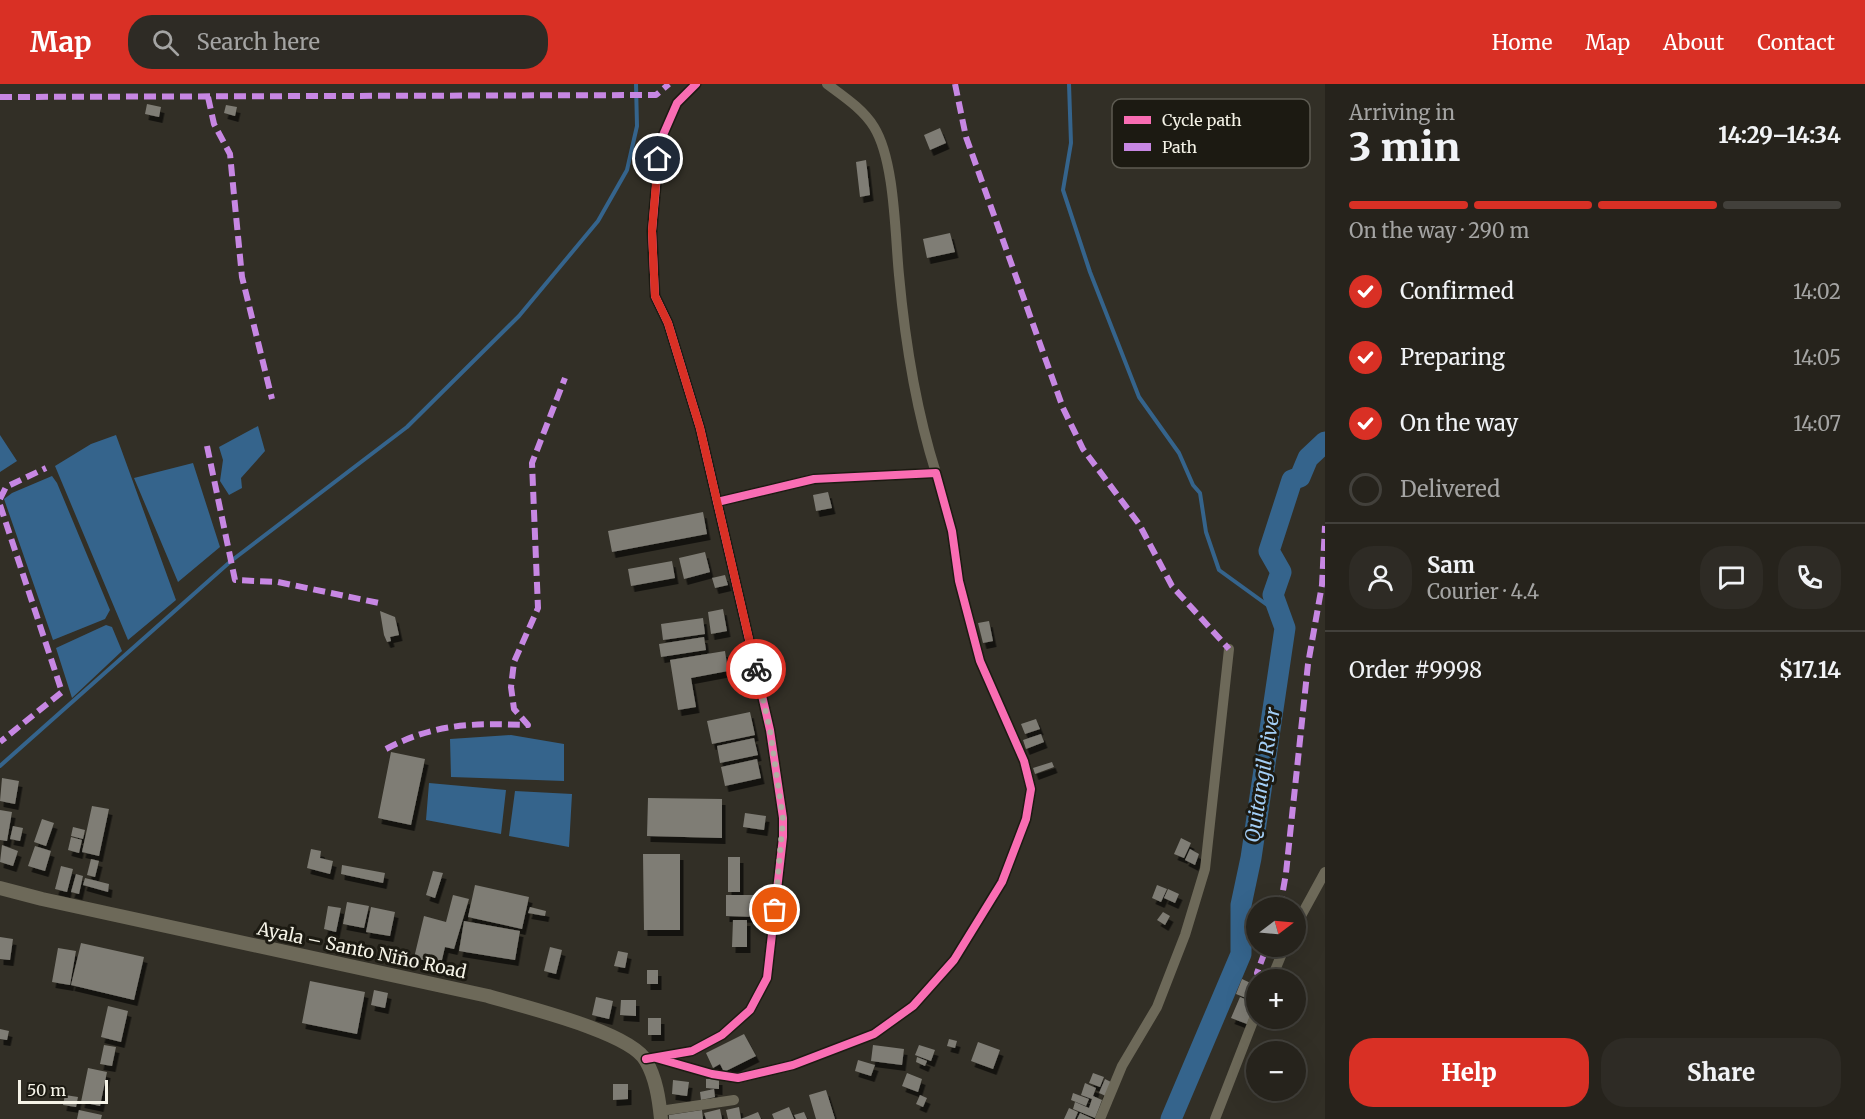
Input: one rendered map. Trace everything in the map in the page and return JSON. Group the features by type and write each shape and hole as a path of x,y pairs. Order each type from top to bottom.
{"street":[{"path":"651,1059 692,1051 722,1035 750,1010 767,978 783,819 770,730 717,502 684,375 668,323 655,296 652,231 660,142 676,102 696,84"},
{"path":"651,1059 738,1078 793,1065 874,1034 913,1006 954,960 1002,882 1026,819 1031,789 1024,760 980,661 959,581 952,531 936,473 909,347 899,276 894,201 885,160 875,128 855,105 827,84"},
{"path":"717,502 814,479 936,473"},
{"path":"1100,1119 1122,1066 1157,1006 1185,935 1205,869 1229,649"},
{"path":"1306,907 1325,872"},
{"name":"Ayala – Santo Niño Road","path":"0,888 488,996 554,1015 616,1038 651,1059"},
{"path":"1215,1119 1250,1029"},
{"path":"651,1059 661,1115 734,1100"}],"water":[{"path":"258,426 265,451 241,478 242,488 229,495 220,481 223,460 219,447"},
{"path":"0,435 17,461 0,472"},
{"path":"116,435 176,600 128,640 55,466 91,444"},
{"path":"193,463 220,547 178,582 134,478"},
{"path":"52,476 57,483 110,610 105,619 53,640 4,499 12,493"},
{"path":"106,625 112,627 122,651 72,698 56,648"},
{"path":"511,735 564,744 564,781 451,777 450,739"},
{"path":"429,783 506,790 501,834 426,820"},
{"path":"515,791 572,794 569,847 509,836"}],"building":[{"path":"147,104 161,107 159,117 145,114"},
{"path":"226,105 237,107 235,116 224,113"},
{"path":"940,128 946,143 930,150 924,135"},
{"path":"866,160 870,195 860,197 856,162"},
{"path":"950,233 955,252 927,258 923,239"},
{"path":"828,492 832,508 816,511 813,495"},
{"path":"703,512 707,534 612,552 608,531"},
{"path":"705,552 710,572 684,579 679,558"},
{"path":"672,561 675,578 631,586 628,569"},
{"path":"725,575 728,585 715,588 712,578"},
{"path":"723,609 727,631 711,634 708,612"},
{"path":"380,611 395,617 399,635 390,637 391,641 387,642 384,635"},
{"path":"703,618 705,634 663,640 661,624"},
{"path":"989,621 993,641 983,643 978,623"},
{"path":"704,637 706,650 661,657 659,644"},
{"path":"725,651 728,671 691,678 696,707 678,710 670,660"},
{"path":"750,712 755,735 712,744 707,721"},
{"path":"1036,719 1040,729 1025,734 1021,724"},
{"path":"1041,734 1044,742 1026,749 1023,740"},
{"path":"754,738 758,755 720,763 717,746"},
{"path":"391,752 425,759 411,825 378,818"},
{"path":"757,759 761,778 725,786 721,767"},
{"path":"1052,762 1054,767 1035,774 1033,768"},
{"path":"2,778 19,781 15,804 0,801"},
{"path":"648,798 722,799 722,838 647,836"},
{"path":"92,806 109,809 99,856 82,852"},
{"path":"0,810 12,812 7,841 0,840"},
{"path":"745,813 766,816 764,830 743,827"},
{"path":"42,819 54,823 46,846 34,842"},
{"path":"13,826 23,828 20,841 10,839"},
{"path":"73,827 85,830 83,839 71,836"},
{"path":"71,837 82,840 79,853 68,850"},
{"path":"1181,838 1191,843 1184,858 1174,854"},
{"path":"2,845 18,851 13,866 0,862"},
{"path":"35,846 51,851 45,871 28,866"},
{"path":"311,849 321,851 320,858 333,861 330,874 307,868"},
{"path":"1190,849 1199,854 1195,865 1185,860"},
{"path":"643,854 680,854 680,930 644,930"},
{"path":"728,857 740,857 740,892 728,892"},
{"path":"91,859 99,861 95,877 87,875"},
{"path":"342,865 385,873 383,883 341,874"},
{"path":"61,866 73,869 67,892 55,889"},
{"path":"433,871 443,873 435,898 426,895"},
{"path":"76,874 83,876 79,894 71,892"},
{"path":"85,878 109,884 108,892 83,885"},
{"path":"475,885 529,897 522,929 468,917"},
{"path":"1157,885 1167,889 1161,902 1152,898"},
{"path":"1168,889 1179,894 1175,903 1164,898"},
{"path":"453,895 469,899 454,949 445,947 441,964 414,958 424,916 446,922"},
{"path":"726,895 755,895 755,917 726,916"},
{"path":"347,902 369,906 364,928 343,924"},
{"path":"328,906 341,908 336,932 324,929"},
{"path":"371,907 395,912 390,936 366,932"},
{"path":"530,907 546,911 545,916 528,913"},
{"path":"1163,912 1170,916 1165,925 1157,920"},
{"path":"733,920 747,920 747,947 732,947"},
{"path":"464,921 520,931 515,960 459,951"},
{"path":"0,937 13,939 10,960 0,959"},
{"path":"81,943 144,957 134,1000 71,985"},
{"path":"550,947 562,950 556,974 544,971"},
{"path":"58,948 76,951 70,985 52,982"},
{"path":"618,951 628,953 625,968 614,966"},
{"path":"647,970 658,970 658,984 647,984"},
{"path":"1242,979 1246,981 1246,998 1236,994"},
{"path":"310,981 365,992 357,1034 302,1023"},
{"path":"374,990 388,993 385,1008 371,1005"},
{"path":"596,997 613,1001 609,1019 592,1015"},
{"path":"1240,997 1246,999 1246,1024 1231,1018"},
{"path":"621,1000 636,1000 636,1016 620,1015"},
{"path":"108,1006 128,1011 121,1042 101,1037"},
{"path":"648,1018 661,1018 661,1035 648,1035"},
{"path":"0,1029 9,1031 7,1040 0,1039"},
{"path":"744,1034 756,1056 724,1072 720,1064 713,1068 706,1053"},
{"path":"949,1039 957,1041 955,1048 947,1046"},
{"path":"978,1042 1000,1050 993,1069 971,1061"},
{"path":"104,1045 116,1047 112,1066 100,1064"},
{"path":"873,1045 904,1049 902,1065 871,1061"},
{"path":"919,1045 935,1050 931,1061 915,1055"},
{"path":"917,1057 927,1061 925,1066 916,1062"},
{"path":"858,1060 875,1065 871,1076 855,1071"},
{"path":"88,1068 107,1072 100,1106 81,1102"},
{"path":"907,1073 922,1079 918,1092 902,1086"},
{"path":"1093,1073 1104,1077 1100,1087 1089,1083"},
{"path":"706,1079 719,1079 719,1089 706,1088"},
{"path":"1105,1079 1113,1083 1108,1097 1099,1093"},
{"path":"673,1080 689,1082 687,1096 672,1094"},
{"path":"1085,1083 1096,1088 1093,1096 1102,1100 1095,1118 1073,1109 1075,1102 1089,1108 1092,1099 1081,1095"},
{"path":"613,1084 628,1084 628,1099 613,1100"},
{"path":"714,1089 715,1097 701,1100 700,1092"},
{"path":"826,1090 835,1119 816,1119 809,1095"},
{"path":"1073,1093 1089,1099 1086,1106 1071,1100"},
{"path":"65,1095 78,1097 76,1107 63,1105"},
{"path":"920,1095 927,1098 923,1107 916,1104"},
{"path":"739,1107 741,1119 728,1119 726,1110"},
{"path":"789,1107 794,1119 774,1119 772,1114"},
{"path":"1069,1108 1078,1112 1075,1119 1064,1119"},
{"path":"720,1109 722,1119 706,1119 704,1113"},
{"path":"79,1110 102,1115 101,1119 77,1119"},
{"path":"702,1110 703,1119 669,1119 669,1115"},
{"path":"758,1112 761,1119 741,1119"},
{"path":"804,1112 807,1119 796,1119 794,1115"},
{"path":"1080,1113 1093,1119 1077,1119"}],"waterway":[{"path":"0,766 231,561 407,427 519,316 598,221 627,170 637,126 636,84"},
{"path":"1069,84 1071,143 1063,190 1090,272 1139,397 1179,453 1193,485 1200,493 1206,532 1219,570 1277,612"},
{"name":"Quitangil River","path":"1171,1119 1241,954 1241,905 1251,858 1285,628 1273,595 1281,572 1269,551 1292,480 1300,477 1308,458 1325,442"}],"marked path":[{"path":"0,97 656,95 669,84"},
{"path":"955,84 966,137 1063,408 1083,449 1139,524 1172,586 1229,649"},
{"path":"208,97 214,124 230,154 242,277 272,399"},
{"path":"386,749 421,734 455,726 528,725 514,709 511,687 514,662 538,608 532,463 565,378"},
{"path":"207,446 235,580 278,582 379,603"},
{"path":"0,499 6,487 46,468"},
{"path":"0,505 62,692 0,742"},
{"path":"1282,897 1308,664 1322,585 1325,526"},
{"path":"1258,969 1263,957"}],"cycle path":[{"path":"646,1059 692,1051 722,1035 750,1010 767,978 783,837 783,818 770,730 700,428 668,323 655,296 652,231 660,142 677,103 696,84"},
{"path":"656,1058 712,1074 738,1078 793,1065 874,1034 913,1006 954,960 1002,882 1026,819 1031,789 1024,761 980,661 959,581 952,531 936,473 814,479 717,502"}],"way so far":[{"path":"756,669 770,730 783,819 775,910"}],"route":[{"path":"658,159 652,231 655,296 668,323 700,428 756,669"}]}
